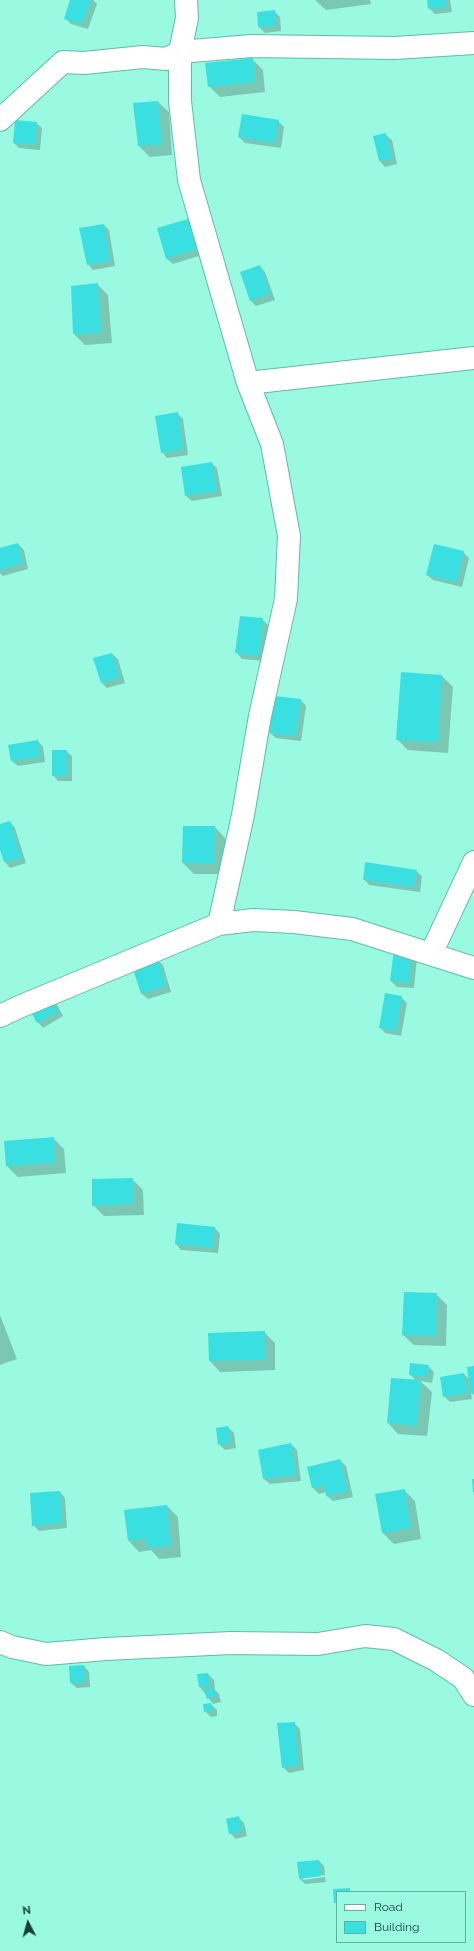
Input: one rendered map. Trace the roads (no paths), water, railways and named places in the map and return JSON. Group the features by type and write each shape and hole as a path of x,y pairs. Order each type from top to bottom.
{"street":[{"path":"186,0 187,18 180,52 180,101 189,180 248,383 272,444 289,536 286,599 260,716 243,815 219,924"},
{"path":"0,120 63,62 84,63 143,57 166,59 180,52 251,46 395,48 474,43"},
{"path":"248,383 474,358"},
{"path":"431,954 474,862"},
{"path":"0,1016 19,1006 219,924 254,920 294,922 352,929 474,968"},
{"path":"0,1642 12,1647 46,1654 106,1649 231,1643 318,1644 365,1636 394,1639 436,1660 463,1678 474,1695"}]}
